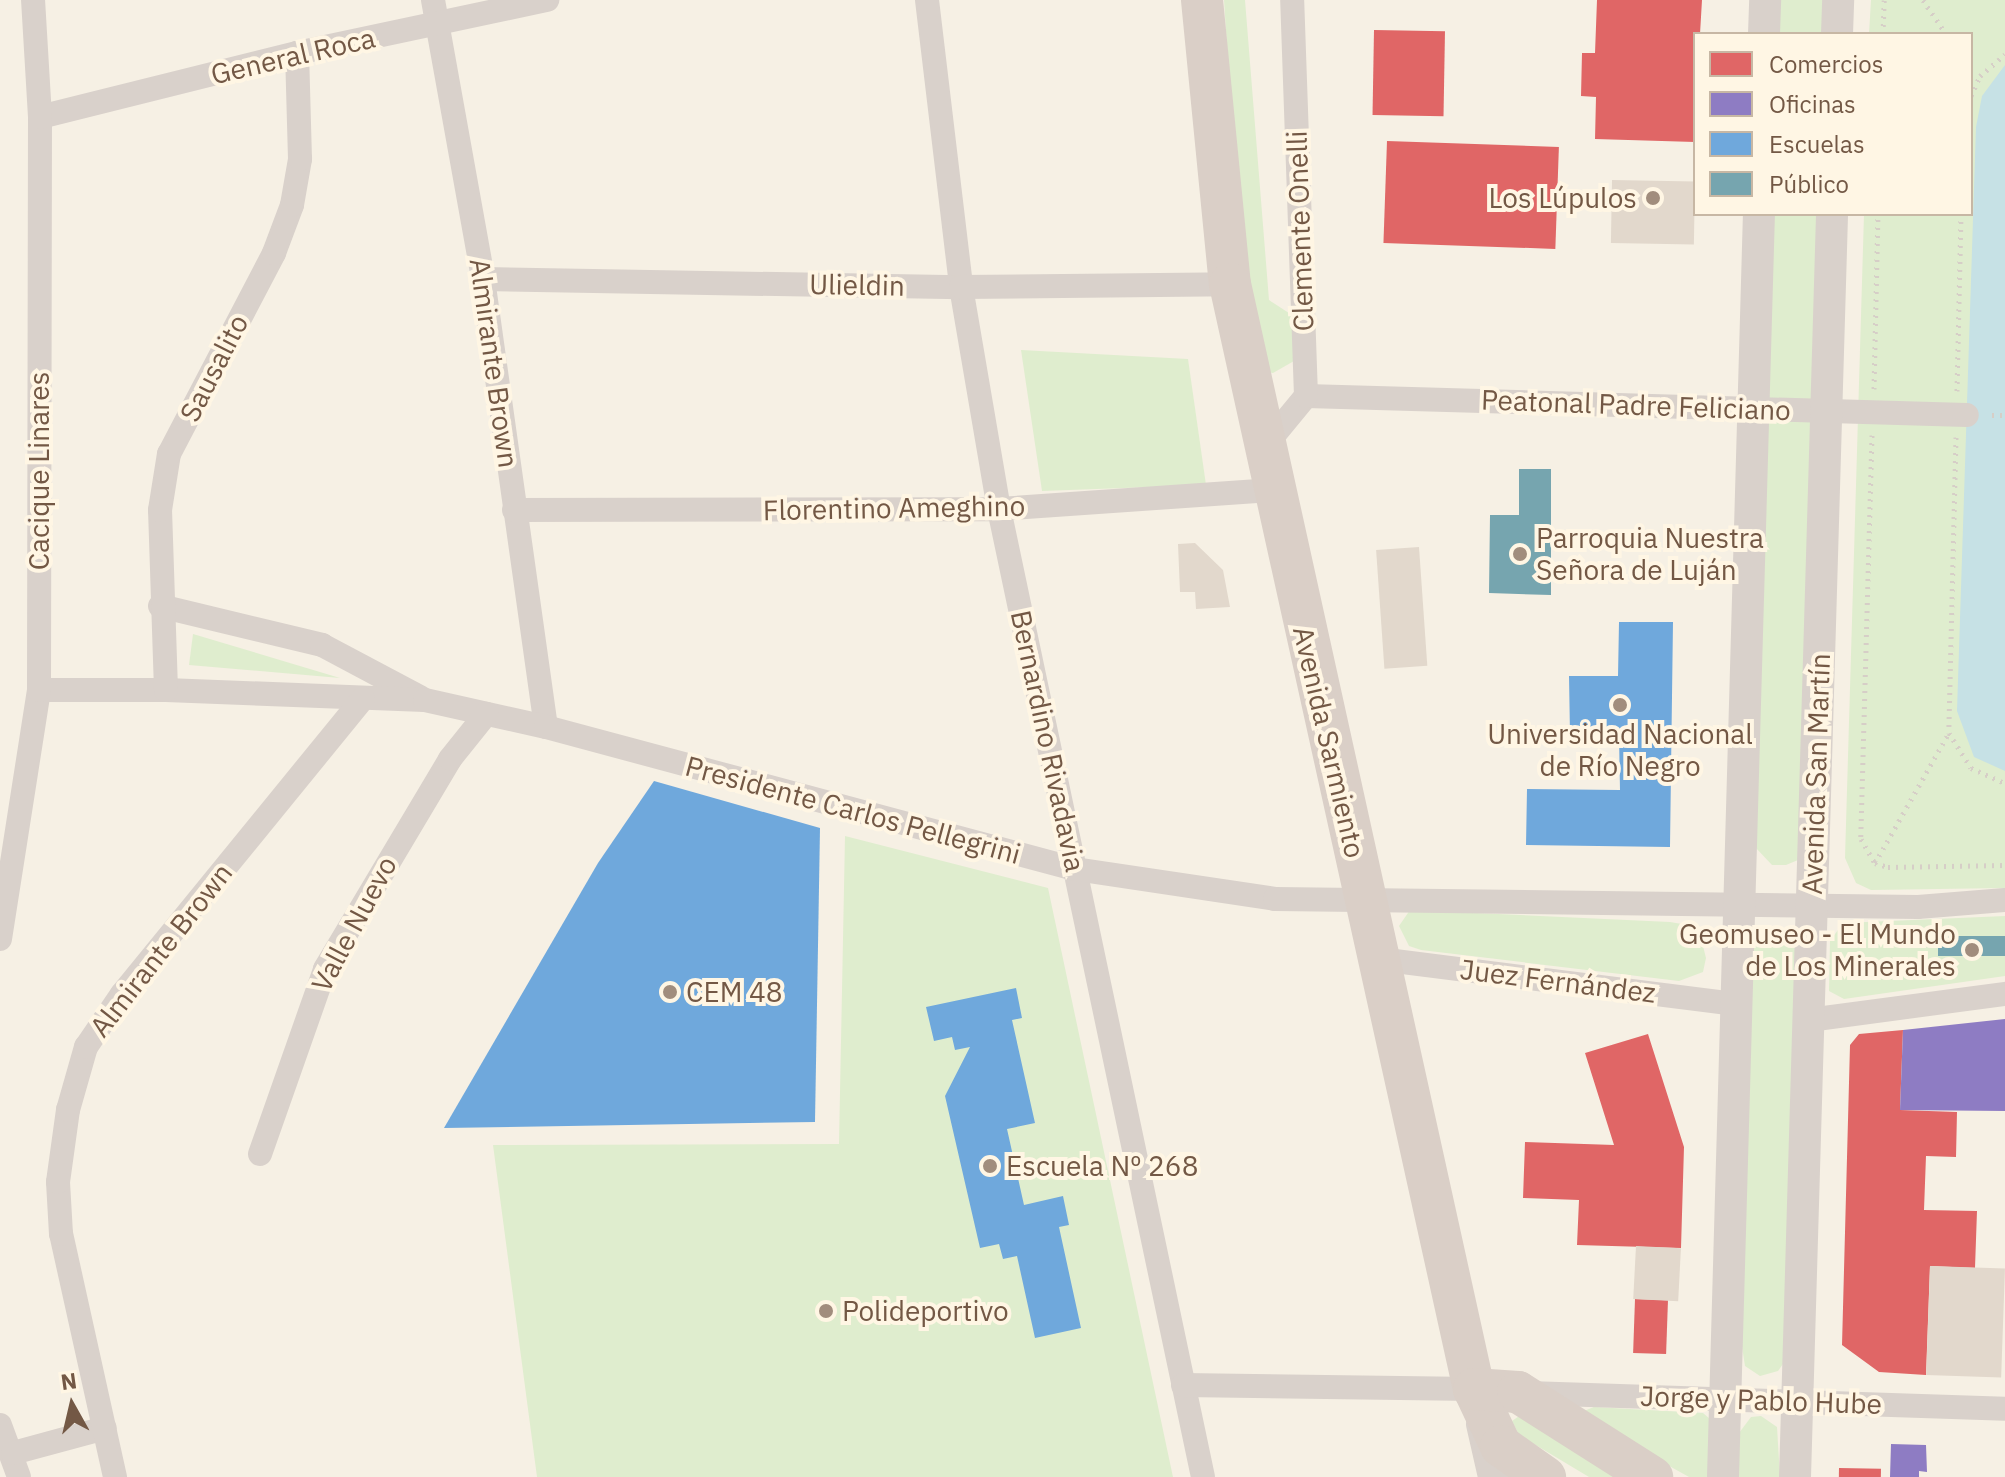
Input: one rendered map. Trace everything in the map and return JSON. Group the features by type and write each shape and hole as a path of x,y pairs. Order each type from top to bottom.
{"highway":[{"name":"Avenida Sarmiento","path":"1202,0 1230,284 1273,490 1474,1389"},
{"path":"1545,1477 1501,1446 1474,1389 1518,1392 1652,1477"}],"main road":[{"path":"1764,32 1765,0"},
{"path":"1837,32 1838,0"},
{"path":"1723,1477 1759,216"},
{"name":"Avenida San Martín","path":"1795,1477 1832,216"},
{"name":"Avenida Sarmiento","path":"1474,1389 1494,1477"}],"street":[{"name":"Cacique Linares","path":"0,939 39,690 40,117 33,0"},
{"name":"General Roca","path":"40,117 297,53 436,12 547,0"},
{"name":"Bernardino Rivadavia","path":"927,0 961,287 999,509 1203,1477"},
{"name":"Clemente Onelli","path":"1292,0 1306,396"},
{"name":"Almirante Brown","path":"436,12 483,279 546,727"},
{"name":"Sausalito","path":"166,690 160,606 160,510 169,454 274,253 292,205 300,159 297,53"},
{"name":"Ulieldin","path":"483,279 961,287 1230,284"},
{"name":"Peatonal Padre Feliciano","path":"1306,396 1961,414"},
{"path":"1264,447 1306,396"},
{"name":"Florentino Ameghino","path":"514,510 999,509 1273,490"},
{"name":"Presidente Carlos Pellegrini","path":"160,606 322,645 425,700"},
{"name":"Presidente Carlos Pellegrini","path":"39,690 166,690 425,700 546,727 1075,869 1275,899 1812,907 1918,907 2005,900"},
{"name":"Almirante Brown","path":"115,1477 61,1234 59,1195 68,1110 86,1047 122,994 363,699"},
{"name":"Valle Nuevo","path":"260,1154 325,969 450,759 486,714"},
{"name":"Juez Fernández","path":"1379,959 1736,1004"},
{"path":"1809,1020 2005,994"},
{"path":"1183,1385 1474,1389"},
{"name":"Jorge y Pablo Hube","path":"1518,1392 2005,1409"},
{"path":"0,1425 13,1453 19,1477"},
{"path":"13,1453 105,1428"}],"path":[{"path":"1883,32 1884,0"},
{"path":"1923,0 1945,32"},
{"path":"1973,92 1980,76 2005,54"},
{"path":"1875,863 1861,839 1878,216"},
{"path":"1875,863 1949,733 1961,414 1961,216"},
{"path":"1949,733 1971,768 2005,783"},
{"path":"1875,863 2005,865"}],"green space":[{"path":"1224,0 1245,0 1269,300 1292,315 1294,361 1273,373 1258,370 1237,204"},
{"path":"1773,0 1829,0 1829,32 1773,32"},
{"path":"1871,0 2005,0 2005,888 1871,890 1856,883 1845,858 1864,216 1973,216 1973,32 1869,32"},
{"path":"1768,216 1823,216 1798,860 1786,865 1772,865 1755,847"},
{"path":"1021,350 1188,359 1206,485 1042,491"},
{"path":"193,634 340,678 189,665"},
{"name":"Polideportivo","path":"845,836 1048,888 1173,1477 537,1477 493,1145 839,1144"},
{"path":"1410,910 1670,922 1688,925 1701,938 1706,958 1703,972 1679,981 1421,950 1409,946 1399,926"},
{"path":"2005,916 2005,976 1844,999 1829,991 1830,941 1843,923"},
{"path":"1777,928 1800,941 1783,1364 1778,1371 1760,1376 1745,1366 1742,1347 1750,941 1763,929"},
{"path":"1594,1407 1703,1413 1710,1419 1711,1477 1689,1477 1585,1419 1584,1411"},
{"path":"1522,1414 1634,1477 1589,1477 1519,1435 1512,1421"},
{"path":"1761,1416 1777,1427 1780,1477 1738,1477 1739,1433 1751,1417"}],"water":[{"path":"2005,65 2005,771 1974,757 1957,711 1976,127 1982,96"}],"building: Comercios":[{"path":"1597,0 1702,0 1700,32 1693,32 1693,142 1595,139 1596,97 1581,96 1582,53 1595,53"},
{"path":"1374,30 1445,31 1444,116 1373,115"},
{"path":"1387,141 1559,147 1555,249 1383,243"},
{"path":"1903,1030 1900,1110 1957,1112 1956,1157 1926,1156 1924,1210 1977,1211 1975,1268 1930,1266 1926,1375 1879,1372 1842,1345 1850,1045 1859,1034"},
{"path":"1648,1034 1684,1147 1681,1248 1577,1245 1579,1200 1523,1198 1525,1142 1614,1145 1585,1053"},
{"path":"1635,1299 1668,1300 1666,1354 1633,1353"},
{"path":"1839,1468 1881,1469 1881,1477 1839,1477"}],"building: Oficinas":[{"path":"2005,1019 2005,1111 1900,1110 1903,1030"},
{"path":"1891,1444 1926,1445 1927,1472 1919,1471 1919,1477 1890,1477"}],"building: Escuelas":[{"name":"Universidad Nacional de Río Negro","path":"1619,622 1673,622 1670,847 1526,845 1527,789 1620,790 1619,735 1570,735 1569,676 1618,676"},
{"name":"CEM 48","path":"654,781 820,828 815,1122 444,1128 598,863"},
{"path":"1016,988 1022,1018 1012,1020 1035,1123 1007,1129 1024,1205 1063,1196 1069,1225 1059,1227 1081,1328 1035,1338 1017,1256 1003,1259 999,1244 980,1248 945,1096 970,1047 955,1050 952,1037 934,1041 926,1007"}],"building: Público":[{"name":"Parroquia Nuestra Señora de Luján","path":"1519,469 1551,469 1551,595 1489,593 1490,515 1519,515"},
{"name":"Geomuseo - El Mundo de Los Minerales","path":"1938,936 2005,936 2005,956 1938,956"}],"building: Otros":[{"name":"Los Lúpulos","path":"1612,180 1693,181 1694,244 1611,243"},
{"path":"1195,543 1223,570 1230,607 1196,609 1195,592 1180,592 1178,544"},
{"path":"1419,547 1427,666 1384,669 1376,550"},
{"path":"1636,1246 1681,1248 1678,1301 1633,1299"},
{"path":"1930,1266 2005,1269 2001,1378 1926,1375"}],"place":[{"name":"Los Lúpulos","path":"1653,198"},
{"name":"Parroquia Nuestra Señora de Luján","path":"1520,554"},
{"name":"Universidad Nacional de Río Negro","path":"1620,705"},
{"name":"Geomuseo - El Mundo de Los Minerales","path":"1972,950"},
{"name":"CEM 48","path":"670,992"},
{"name":"Escuela Nº 268","path":"990,1166"},
{"name":"Polideportivo","path":"826,1311"}]}
